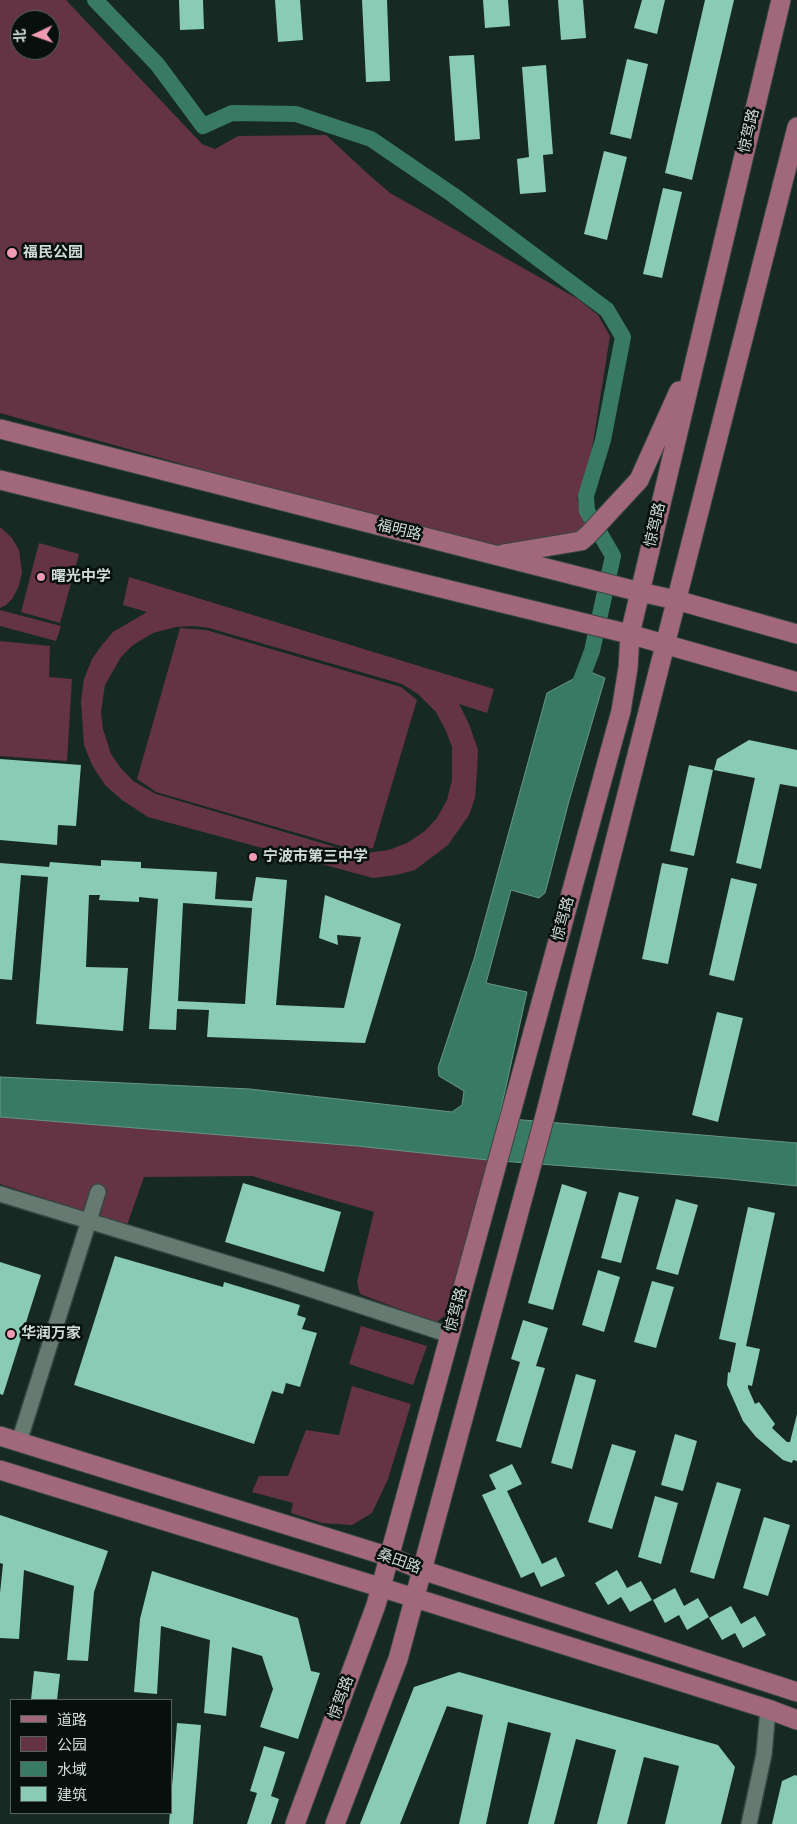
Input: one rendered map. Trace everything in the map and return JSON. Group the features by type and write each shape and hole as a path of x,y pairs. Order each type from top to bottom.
{"main road":[{"name":"惊驾路","path":"295,1824 381,1588 621,711 628,668 629,634 781,0"},
{"name":"惊驾路","path":"335,1824 398,1659 415,1598 546,1112 797,127"},
{"path":"495,555 581,541 589,534 639,480 697,352"},
{"name":"福明路","path":"0,429 575,576 676,600 797,634"},
{"path":"0,480 629,634 797,682"},
{"name":"桑田路","path":"0,1436 390,1557 422,1570 797,1692"},
{"name":"桑田路","path":"0,1470 415,1598 768,1709 797,1720"}],"street":[{"path":"18,1442 98,1192"},
{"path":"0,1194 282,1280 450,1336"},
{"path":"749,1824 764,1754 768,1709"}],"green space":[{"name":"福民公园","path":"0,0 66,0 202,144 215,149 238,136 326,135 390,193 578,299 598,315 610,336 589,468 577,499 589,530 495,552 0,413"},
{"path":"0,527 12,538 19,550 22,573 18,588 12,599 0,608"},
{"path":"39,543 79,554 60,623 21,612"},
{"path":"129,577 494,689 487,713 459,704 469,724 478,750 475,798 469,815 448,845 415,870 373,878 148,817 122,800 105,785 92,765 84,745 81,701 84,679 92,659 113,632 147,612 123,605","holes":["194,626 209,628 402,684 418,694 436,712 452,747 452,780 447,800 437,818 425,831 407,843 389,850 367,853 352,852 156,794 133,781 111,754 103,729 101,712 105,685 121,657 133,645 153,633 176,627"]},
{"path":"0,610 61,626 56,641 0,626"},
{"path":"180,628 206,630 401,687 417,700 373,848 355,850 156,792 137,779"},
{"path":"0,641 50,646 49,677 72,679 67,761 0,756"},
{"path":"0,1117 357,1146 488,1160 452,1309 436,1323 360,1294 357,1282 374,1212 252,1176 144,1177 127,1225 0,1184"},
{"path":"361,1326 427,1346 413,1385 349,1364"},
{"path":"352,1386 411,1404 388,1479 372,1513 352,1525 322,1523 291,1513 293,1503 252,1492 259,1476 288,1476 306,1430 339,1435"}],"water":[{"path":"588,671 605,678 569,801 545,893 539,898 511,890 486,983 527,992 499,1118 797,1143 797,1186 720,1178 488,1160 357,1146 0,1117 0,1077 250,1089 452,1112 462,1105 464,1091 439,1076 438,1068 474,959 547,693"}],"building":[{"path":"179,0 203,0 204,29 180,30"},
{"path":"275,0 300,0 303,40 278,42"},
{"path":"362,0 387,0 390,81 366,82"},
{"path":"483,0 508,0 510,26 485,28"},
{"path":"558,0 583,0 586,38 561,40"},
{"path":"642,0 665,0 657,34 634,28"},
{"path":"705,0 734,0 692,180 665,173"},
{"path":"474,55 480,139 455,141 449,56"},
{"path":"627,59 648,64 631,139 610,134"},
{"path":"546,65 553,154 543,155 546,192 520,194 517,159 529,157 522,67"},
{"path":"604,151 627,157 607,240 584,234"},
{"path":"663,188 682,192 662,278 643,274"},
{"path":"749,740 797,750 797,787 780,784 761,869 736,863 755,778 714,770 717,759"},
{"path":"0,759 81,765 76,826 58,825 57,845 0,840"},
{"path":"689,765 713,770 694,856 670,851"},
{"path":"101,860 141,862 141,868 217,872 215,899 252,901 256,877 287,880 276,1005 344,1008 361,937 337,935 338,945 319,938 325,895 401,924 365,1043 207,1037 209,1010 177,1009 176,1030 149,1029 158,899 139,897 139,902 99,900 100,895 89,895 86,967 128,968 123,1031 36,1024 48,877 21,875 12,980 0,979 0,863 49,867 50,862 101,866","holes":["183,903 252,908 245,1004 178,1001"]},
{"path":"662,863 688,868 668,964 642,959"},
{"path":"731,878 757,884 734,981 709,975"},
{"path":"717,1012 743,1018 718,1122 692,1115"},
{"path":"243,1183 341,1212 324,1272 225,1242"},
{"path":"562,1184 587,1192 553,1310 528,1303"},
{"path":"619,1192 639,1197 621,1263 601,1258"},
{"path":"676,1199 698,1205 678,1275 656,1269"},
{"path":"748,1207 775,1213 746,1346 760,1349 752,1386 748,1385 748,1388 755,1404 759,1402 775,1424 772,1428 787,1442 790,1442 797,1414 797,1461 793,1460 792,1463 783,1460 756,1437 743,1421 727,1385 728,1372 730,1373 736,1343 719,1339"},
{"path":"115,1256 223,1287 224,1282 300,1305 297,1315 306,1318 302,1329 317,1333 300,1387 286,1383 283,1394 272,1391 254,1444 74,1385"},
{"name":"华润万家","path":"0,1262 41,1275 3,1395 0,1394"},
{"path":"598,1270 620,1277 604,1332 582,1325"},
{"path":"652,1281 674,1287 656,1348 634,1342"},
{"path":"523,1320 548,1328 536,1366 545,1368 521,1448 496,1441 520,1362 511,1359"},
{"path":"576,1374 596,1380 572,1469 551,1463"},
{"path":"675,1434 697,1441 683,1491 661,1485"},
{"path":"612,1444 636,1451 612,1529 588,1522"},
{"path":"512,1464 522,1484 507,1491 542,1564 556,1557 565,1576 541,1587 534,1572 521,1578 482,1495 496,1489 489,1475"},
{"path":"717,1482 741,1489 714,1579 690,1572"},
{"path":"655,1496 678,1503 661,1564 638,1557"},
{"path":"0,1515 108,1551 94,1592 88,1661 67,1660 74,1586 24,1570 19,1639 0,1638 0,1593 3,1564 0,1563"},
{"path":"764,1517 790,1525 768,1596 743,1588"},
{"path":"617,1570 627,1588 641,1581 652,1600 630,1612 621,1597 608,1605 595,1583"},
{"path":"152,1571 298,1618 311,1671 320,1673 298,1739 260,1727 273,1689 262,1656 232,1647 226,1716 204,1713 210,1640 161,1626 157,1694 134,1692 140,1619"},
{"path":"675,1588 684,1606 698,1598 709,1617 687,1630 679,1615 665,1623 653,1600"},
{"path":"731,1606 741,1624 755,1616 766,1635 743,1648 735,1633 722,1640 709,1618"},
{"path":"34,1671 60,1674 57,1699 31,1699"},
{"path":"459,1672 718,1745 735,1767 721,1824 665,1824 679,1766 644,1757 627,1824 597,1824 616,1750 576,1739 554,1824 528,1824 551,1733 508,1722 486,1824 459,1824 483,1715 447,1706 400,1824 360,1824 414,1687"},
{"path":"177,1723 201,1725 193,1824 169,1824 170,1814 172,1814 172,1786"},
{"path":"264,1746 285,1752 271,1796 279,1799 271,1824 247,1824 257,1793 250,1791"},
{"path":"795,1775 797,1776 797,1824 772,1824 782,1781"}],"waterway":[{"path":"95,0 157,64 203,126 232,113 296,114 371,139 453,195 607,310 623,337 603,440 586,496 587,511 613,556 592,651 576,693"}],"place":[{"name":"福民公园","path":"12,253"},
{"name":"曙光中学","path":"41,577"},
{"name":"宁波市第三中学","path":"253,857"},
{"name":"华润万家","path":"11,1334"}]}
